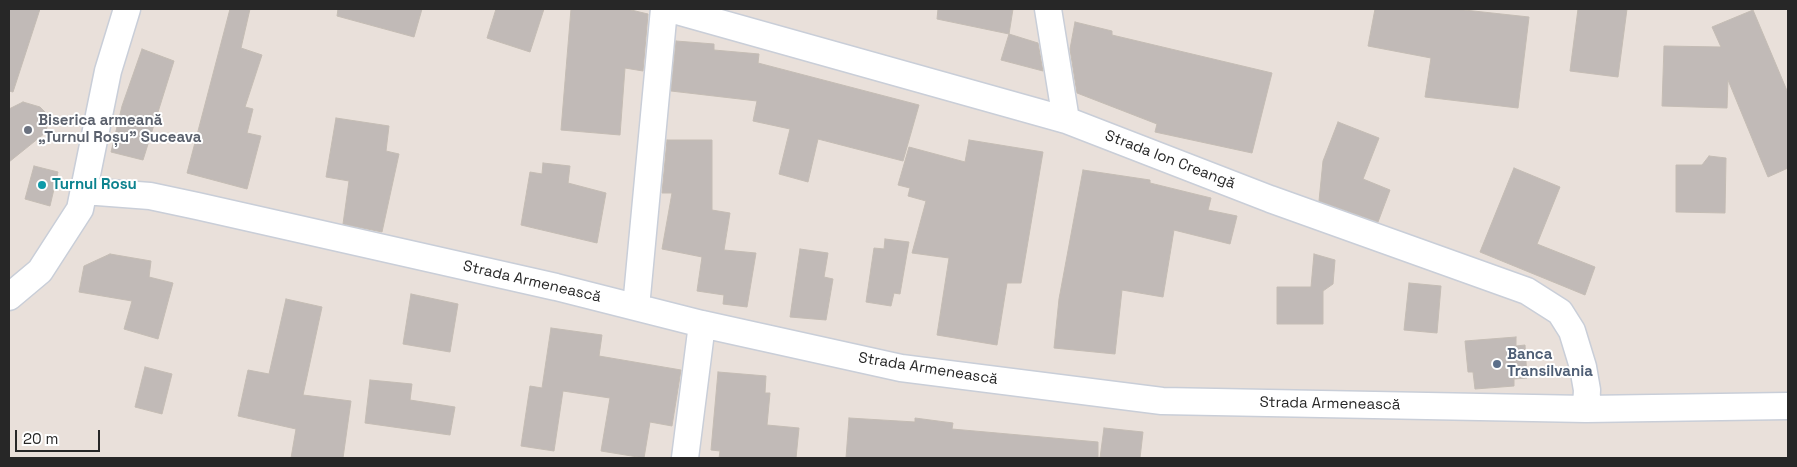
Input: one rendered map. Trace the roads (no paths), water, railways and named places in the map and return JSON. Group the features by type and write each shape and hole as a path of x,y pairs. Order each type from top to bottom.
{"street":[{"path":"9,296 40,271 80,209 108,71 127,9"},
{"path":"636,307 664,9"},
{"name":"Strada Ion Creangă","path":"670,9 1066,120 1270,198 1527,291 1560,312 1572,331 1583,367 1587,390 1586,410"},
{"path":"1048,9 1066,120"},
{"name":"Strada Armenească","path":"84,191 150,196 198,206 556,287 702,324 901,368 1162,401 1586,410 1788,406"},
{"path":"685,458 702,324"}],"place":[{"name":"Biserica armeană „Turnul Roșu” Suceava","path":"28,130"},
{"name":"Turnul Rosu","path":"42,185"},
{"name":"Banca Transilvania","path":"1497,364"}]}
